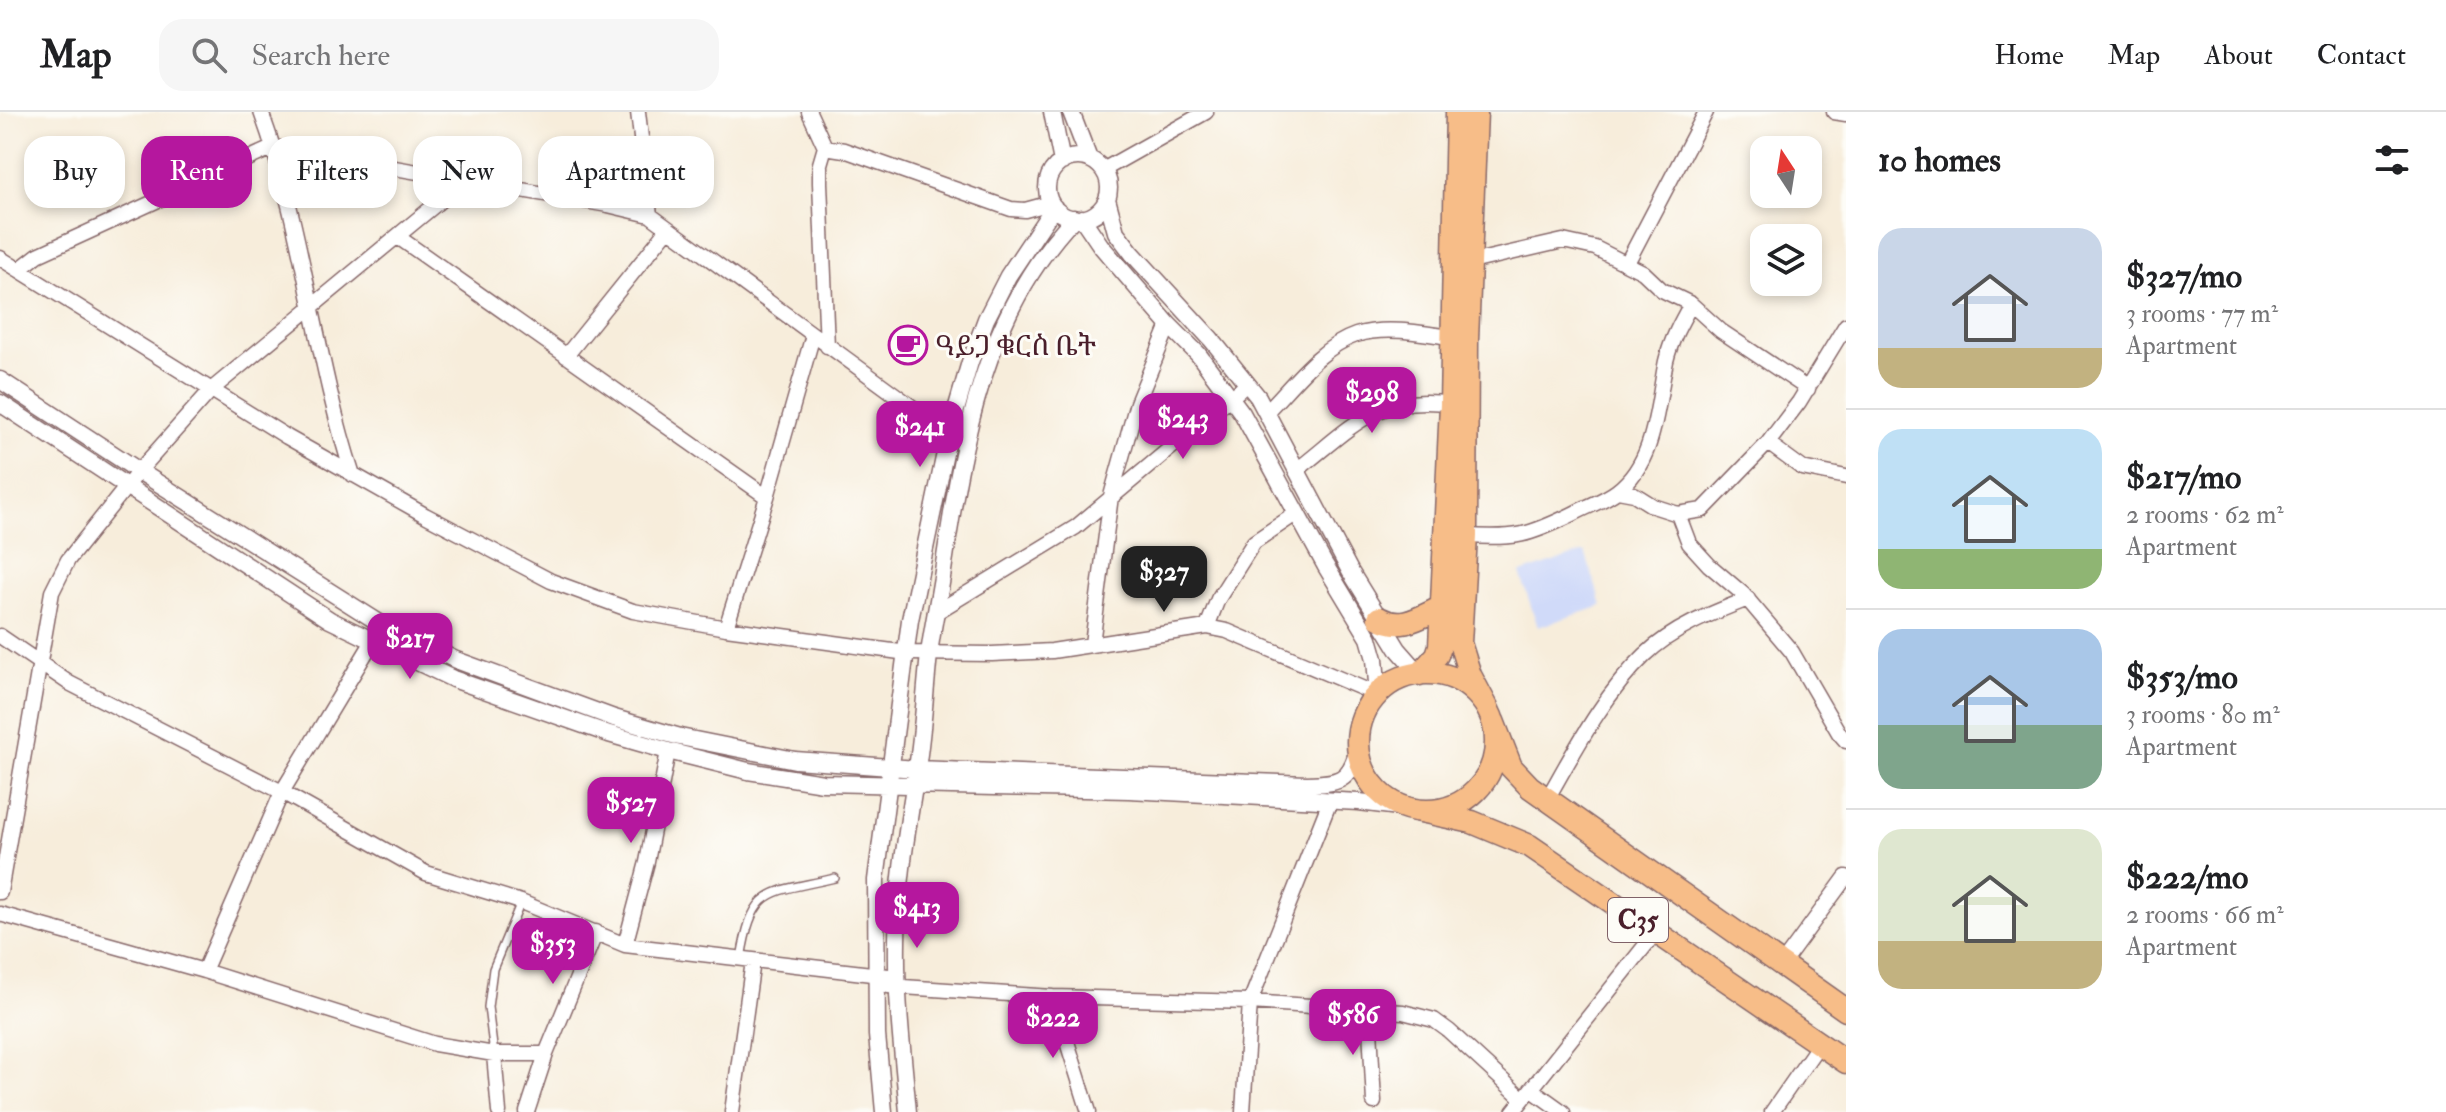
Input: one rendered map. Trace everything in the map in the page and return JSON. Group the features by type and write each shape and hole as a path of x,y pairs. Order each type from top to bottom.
{"main road":[{"name":"C35","path":"1457,112 1459,338 1466,536 1460,643 1470,675 1511,767 1530,787 1846,1010"},
{"name":"C35","path":"1420,674 1437,655 1442,607 1451,404 1471,262 1476,112"},
{"path":"1379,618 1390,624 1412,622 1442,607"},
{"name":"C35","path":"1411,809 1433,811 1470,797 1492,767 1496,752 1490,714 1471,689 1442,675 1420,674"},
{"path":"1358,749 1362,720 1378,695 1401,679 1420,674"},
{"name":"C35","path":"1358,749 1363,769 1384,796 1411,809 1472,822 1530,846 1846,1062"}],"street":[{"path":"261,112 270,136"},
{"path":"638,112 650,215"},
{"path":"809,112 825,147 820,183 827,346"},
{"path":"1052,112 1062,162"},
{"path":"1071,112 1089,159"},
{"path":"1103,170 1206,112"},
{"path":"1627,263 1706,112"},
{"path":"1834,112 1846,114"},
{"path":"825,147 844,150 1011,209 1052,205"},
{"path":"20,269 38,255 268,150"},
{"path":"0,258 353,475 551,581 633,611 726,628 907,653 1052,651 1207,627 1227,631 1378,695 1375,659 1369,638 1242,413 1198,354 1169,325 1078,218 1066,217 1052,205 1048,194 1050,176 1062,162 1080,157 1089,159 1103,170 1109,184 1107,199 1116,232 1211,339 1267,411 1337,547 1398,649 1420,674"},
{"path":"522,191 650,215 827,346 957,436"},
{"path":"884,1112 879,1075 876,880 919,575 957,436 1008,312 1049,245 1078,218 1101,208 1107,199"},
{"path":"908,1112 897,982 897,939 957,436 970,362 986,319 1008,276 1052,205"},
{"path":"288,208 326,383 353,475"},
{"path":"0,892 52,592 68,560 139,471 211,390 432,208"},
{"path":"566,356 668,229"},
{"path":"398,237 767,497"},
{"path":"1471,262 1563,241 1595,248 1643,272 1662,290 1691,304 1721,331 1808,389"},
{"path":"1466,536 1503,539 1539,531 1618,491 1636,470 1645,452 1654,426 1671,344 1691,304"},
{"path":"1092,644 1111,496 1137,403 1169,325"},
{"path":"1618,491 1634,494 1653,506 1678,514 1703,510 1768,443 1808,389 1846,325"},
{"path":"1267,411 1327,351 1355,335 1390,331 1459,338"},
{"path":"726,628 813,335"},
{"path":"0,380 386,627 544,702 668,751 748,771 823,783 913,787 1334,783 1354,767 1358,749"},
{"path":"935,613 1076,527 1246,385"},
{"path":"1297,470 1366,416 1381,408 1413,401 1451,404"},
{"path":"0,403 330,620 453,679 680,737 795,760 1130,783 1411,809"},
{"path":"1768,443 1802,468 1846,477"},
{"path":"1207,627 1218,599 1254,542 1297,513"},
{"path":"1678,514 1689,543 1748,599 1792,652 1846,741"},
{"path":"1547,799 1612,694 1645,654 1708,614 1748,599"},
{"path":"0,636 69,683 282,792 426,873 521,902 625,945 747,960 876,981 1053,997 1250,1002 1403,1012 1434,1020 1527,1094 1563,1112"},
{"path":"204,971 282,792 373,641"},
{"path":"625,945 647,862 668,751"},
{"path":"1243,1112 1250,1002 1330,801"},
{"path":"1783,963 1846,877"},
{"path":"0,914 204,971 435,1044 494,1054 546,1054"},
{"path":"527,1112 546,1054 596,932"},
{"path":"1513,1112 1656,932"},
{"path":"732,1112 747,960"},
{"path":"1053,997 1089,1112"},
{"path":"1369,1010 1374,1102"},
{"path":"1772,1112 1820,1043"},
{"path":"494,1054 499,1112"}],"lane":[{"path":"747,960 749,917 763,898 835,878"},
{"path":"494,1054 488,1007 493,969 521,902"}],"shaded area":[{"path":"1585,552 1602,606 1538,627 1520,573"}],"place":[{"name":"ዓይጋ ቁርስ ቤት","path":"908,345"}]}
